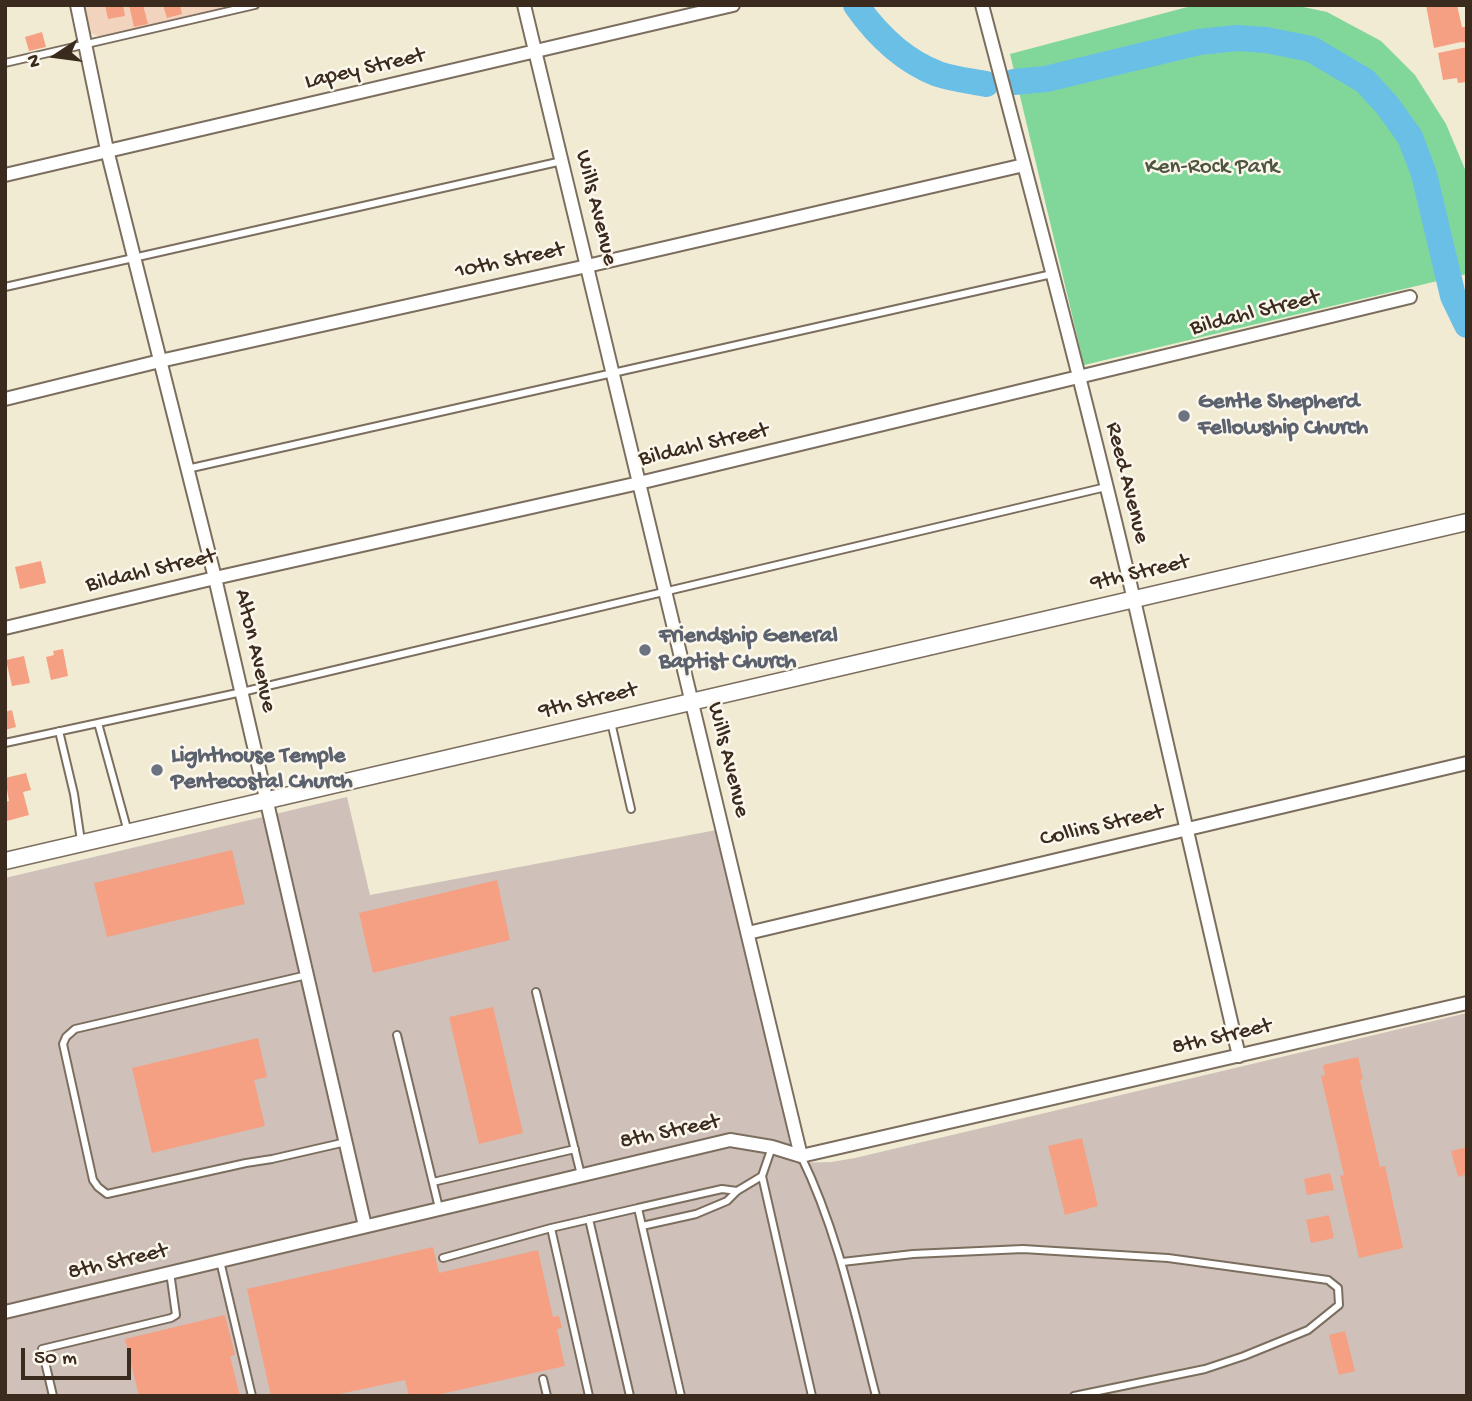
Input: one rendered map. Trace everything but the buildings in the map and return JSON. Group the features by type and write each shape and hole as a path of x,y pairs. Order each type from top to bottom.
{"street":[{"name":"Alton Avenue","path":"77,5 107,150 215,578 365,1226"},
{"name":"Wills Avenue","path":"524,5 802,1156"},
{"name":"Lapey Street","path":"5,175 733,5"},
{"name":"Reed Avenue","path":"982,5 1134,599 1239,1056"},
{"name":"10th Street","path":"5,399 160,360 587,266 1024,165"},
{"name":"Bildahl Street","path":"5,628 639,483 1410,298"},
{"name":"9th Street","path":"5,861 1467,522"},
{"name":"Collins Street","path":"748,933 1467,762"},
{"name":"8th Street","path":"5,1312 730,1140 772,1147 802,1156 1467,1003"}],"lane":[{"path":"5,63 255,5"},
{"path":"5,287 562,160"},
{"path":"187,469 1052,274"},
{"path":"5,743 242,692 1106,488"},
{"path":"611,720 631,809"},
{"path":"98,723 128,832"},
{"path":"59,731 82,843"},
{"path":"307,975 75,1029 66,1037 63,1044 93,1180 107,1194 346,1142"},
{"path":"536,992 581,1175"},
{"path":"397,1035 439,1208"},
{"path":"772,1147 762,1176 812,1396"},
{"path":"433,1182 575,1149"},
{"path":"802,1156 818,1190 842,1262 876,1396"},
{"path":"642,1226 696,1214 727,1201 737,1191 762,1176"},
{"path":"443,1258 589,1219 722,1189 737,1191"},
{"path":"638,1208 681,1396"},
{"path":"589,1219 630,1396"},
{"path":"551,1228 589,1396"},
{"path":"842,1262 913,1254 1023,1249 1168,1258 1328,1280 1338,1288 1339,1305 1308,1330 1244,1356 1205,1368 1074,1396"},
{"path":"220,1261 251,1396"},
{"path":"53,1396 42,1349 177,1315 170,1272"},
{"path":"543,1378 547,1396"}],"shaded area":[{"path":"82,5 235,5 101,37 88,32"},
{"path":"347,797 370,895 722,829 794,1163 855,1158 1467,1013 1467,1396 5,1396 5,878"}],"green space":[{"name":"Ken-Rock Park","path":"1195,5 1294,5 1327,12 1381,41 1415,75 1446,124 1467,174 1467,274 1084,365 1010,54"}],"waterway":[{"path":"856,5 882,37 914,62 938,74 986,84"},
{"path":"1014,82 1046,79 1199,42 1237,38 1266,40 1311,49 1365,81 1387,105 1410,137 1424,174 1453,296 1467,325"}],"place":[{"name":"Gentle Shepherd Fellowship Church","path":"1184,416"},
{"name":"Friendship General Baptist Church","path":"645,650"},
{"name":"Lighthouse Temple Pentecostal Church","path":"157,770"}]}
